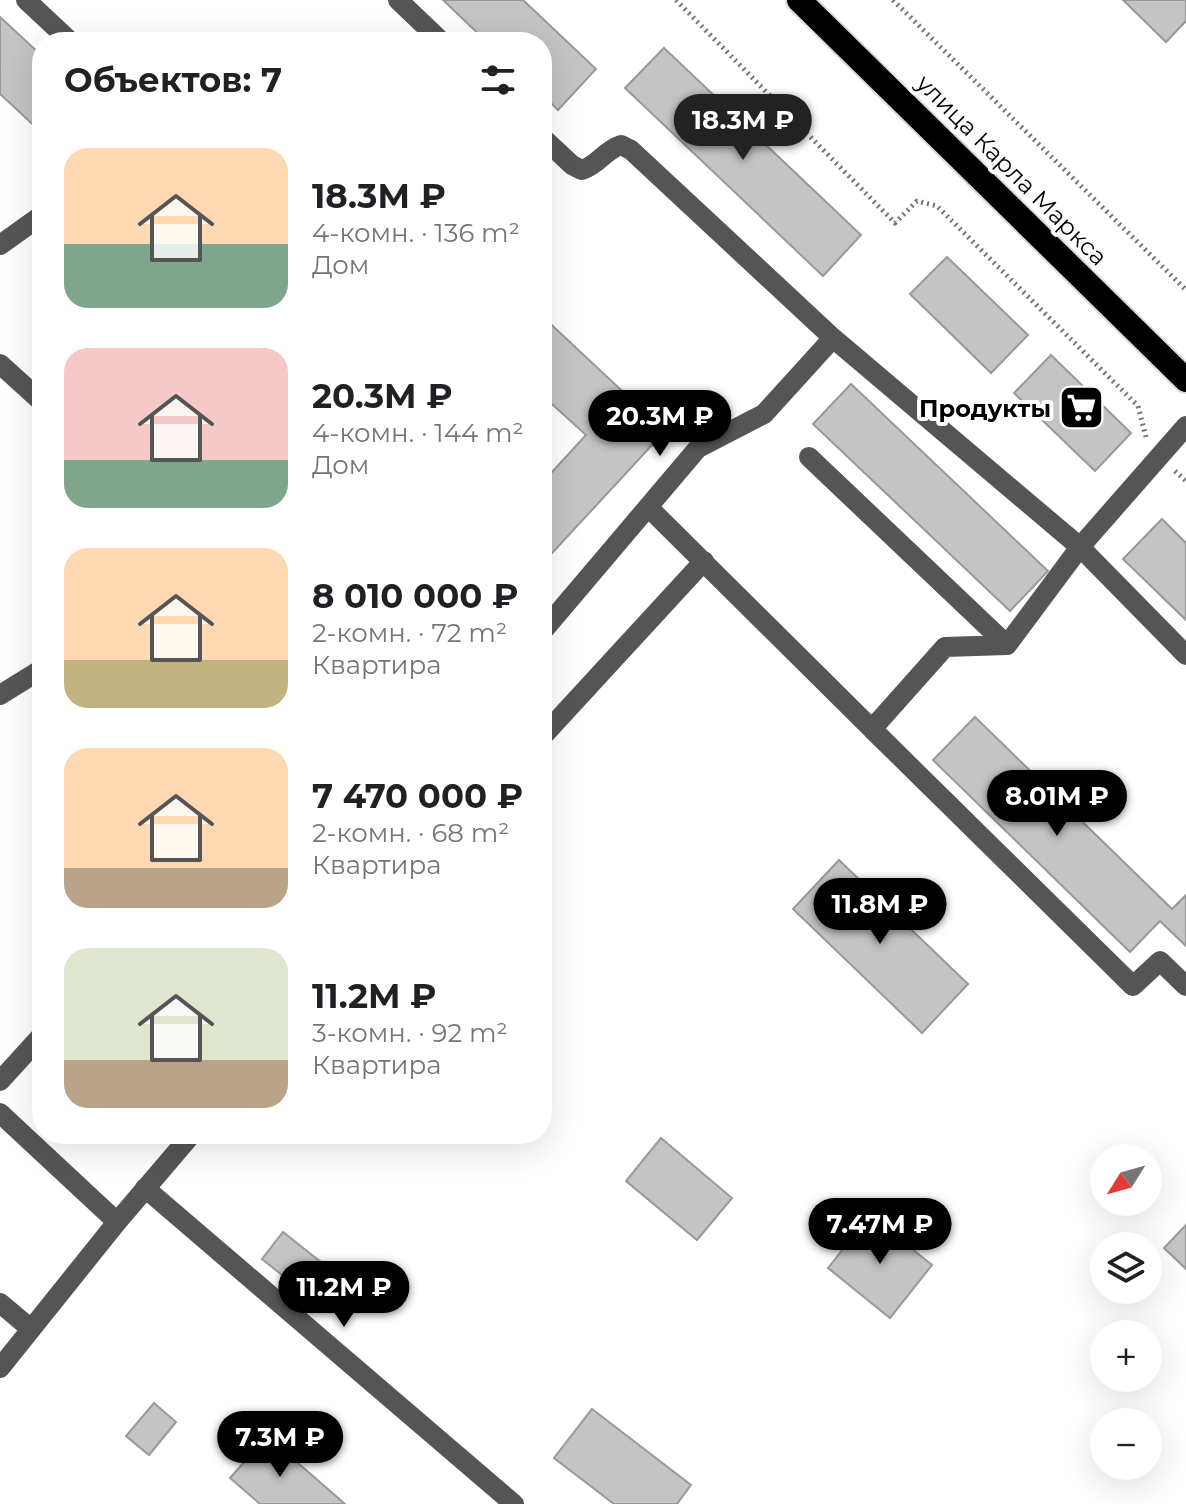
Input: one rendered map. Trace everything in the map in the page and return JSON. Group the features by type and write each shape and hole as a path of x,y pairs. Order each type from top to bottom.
{"highway":[{"name":"улица Карла Маркса","path":"799,0 1186,380"}],"street":[{"path":"26,0 60,32"},
{"path":"398,0 432,32"},
{"path":"552,146 582,170 593,167 611,148 621,145 631,150 833,338 1080,547 1186,655"},
{"path":"0,245 32,222"},
{"path":"552,610 698,448 764,414 833,338"},
{"path":"0,364 32,393"},
{"path":"1007,645 1080,547 1186,426"},
{"path":"809,457 1007,645"},
{"path":"648,507 1133,986 1160,961 1186,986"},
{"path":"552,726 704,561"},
{"path":"872,729 945,647 1007,645"},
{"path":"0,695 32,675"},
{"path":"0,1081 32,1046"},
{"path":"0,1113 32,1143"},
{"path":"33,1144 117,1222"},
{"path":"0,1368 183,1144"},
{"path":"145,1188 514,1504"},
{"path":"0,1303 31,1329"}],"path":[{"path":"676,0 895,223 917,201 937,206 1138,406 1148,444 1186,481"},
{"path":"893,0 1186,290"}],"building":[{"path":"443,0 523,0 596,69 558,110 552,104 552,32 477,32"},
{"path":"1123,0 1186,0 1186,21 1166,42"},
{"path":"0,17 32,47 32,124 0,94"},
{"path":"664,48 861,235 823,276 625,88"},
{"path":"947,257 1028,335 991,373 910,294"},
{"path":"552,325 665,431 552,553 552,472 586,435 552,404"},
{"path":"1051,355 1131,433 1095,471 1014,393"},
{"path":"851,384 1048,571 1010,611 813,424"},
{"path":"1162,519 1186,543 1186,620 1123,559"},
{"path":"975,717 1172,909 1186,895 1186,946 1160,921 1130,952 933,760"},
{"path":"839,860 968,984 922,1033 793,909"},
{"path":"661,1138 732,1198 697,1240 626,1181"},
{"path":"870,1215 932,1265 890,1318 828,1268"},
{"path":"1186,1225 1186,1269 1164,1248"},
{"path":"283,1232 345,1281 323,1308 262,1259"},
{"path":"154,1403 176,1422 149,1455 126,1436"},
{"path":"592,1409 691,1485 677,1504 614,1504 554,1458"},
{"path":"267,1436 345,1504 260,1504 230,1478"}],"place":[{"name":"Продукты","path":"1082,408"}]}
